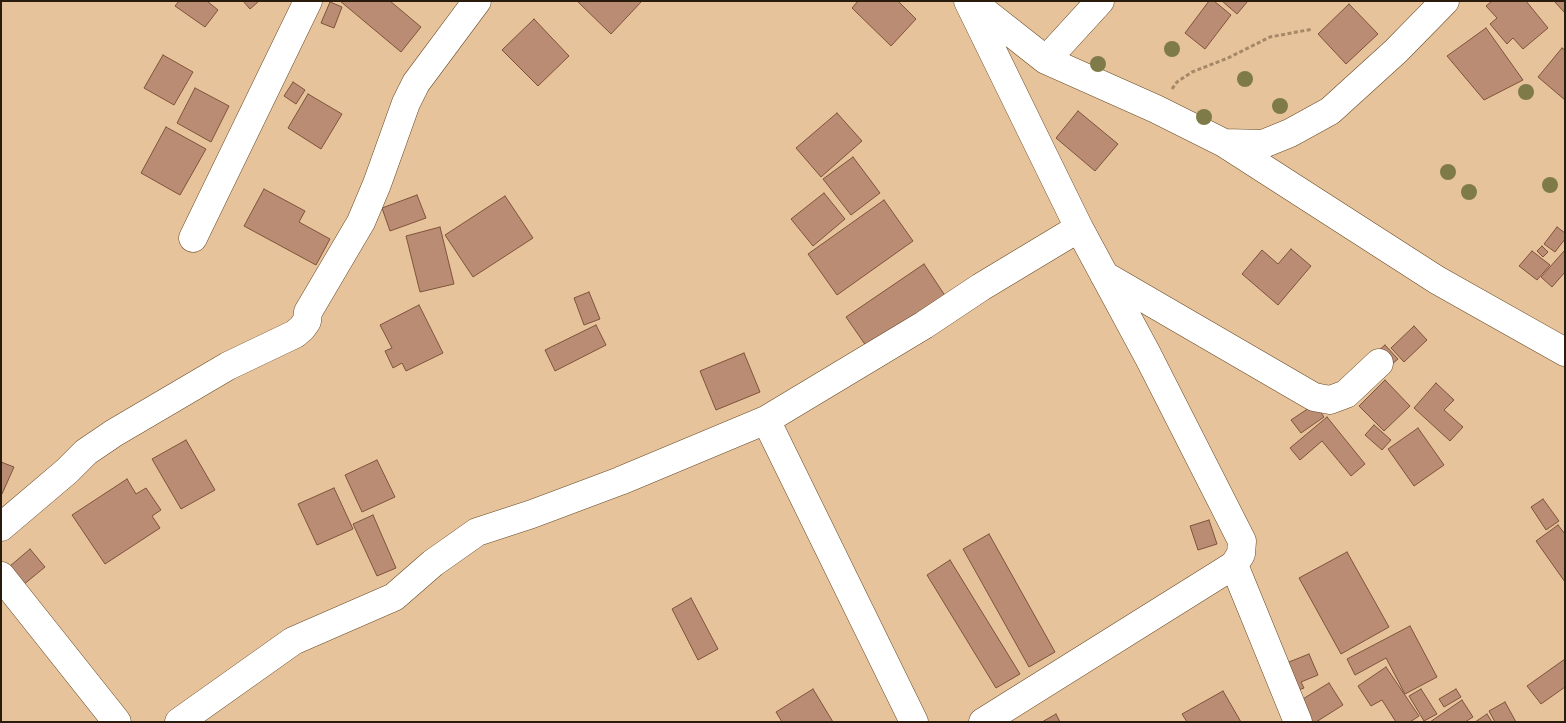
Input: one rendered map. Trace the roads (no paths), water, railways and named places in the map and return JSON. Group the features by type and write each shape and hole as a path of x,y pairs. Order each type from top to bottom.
{"street":[{"path":"193,238 308,1"},
{"path":"1,527 67,471 86,452 107,438 228,366 295,334 302,328 307,321 308,312 361,222 377,184 406,103 416,83 477,1"},
{"path":"969,1 1046,60 1156,109 1224,143 1437,280 1564,349"},
{"path":"969,1 1079,228 1148,356 1242,541 1241,554 1234,565 983,722"},
{"path":"1046,60 1100,1"},
{"path":"1224,143 1263,144 1290,133 1330,111 1396,51 1445,1"},
{"path":"179,722 293,641 394,598 433,564 477,532 532,514 620,481 766,420 916,330 1079,228"},
{"path":"1104,275 1314,397 1330,400 1346,394 1378,363"},
{"path":"766,420 914,722"},
{"path":"1234,565 1298,722"},
{"path":"1,576 117,722"}]}
